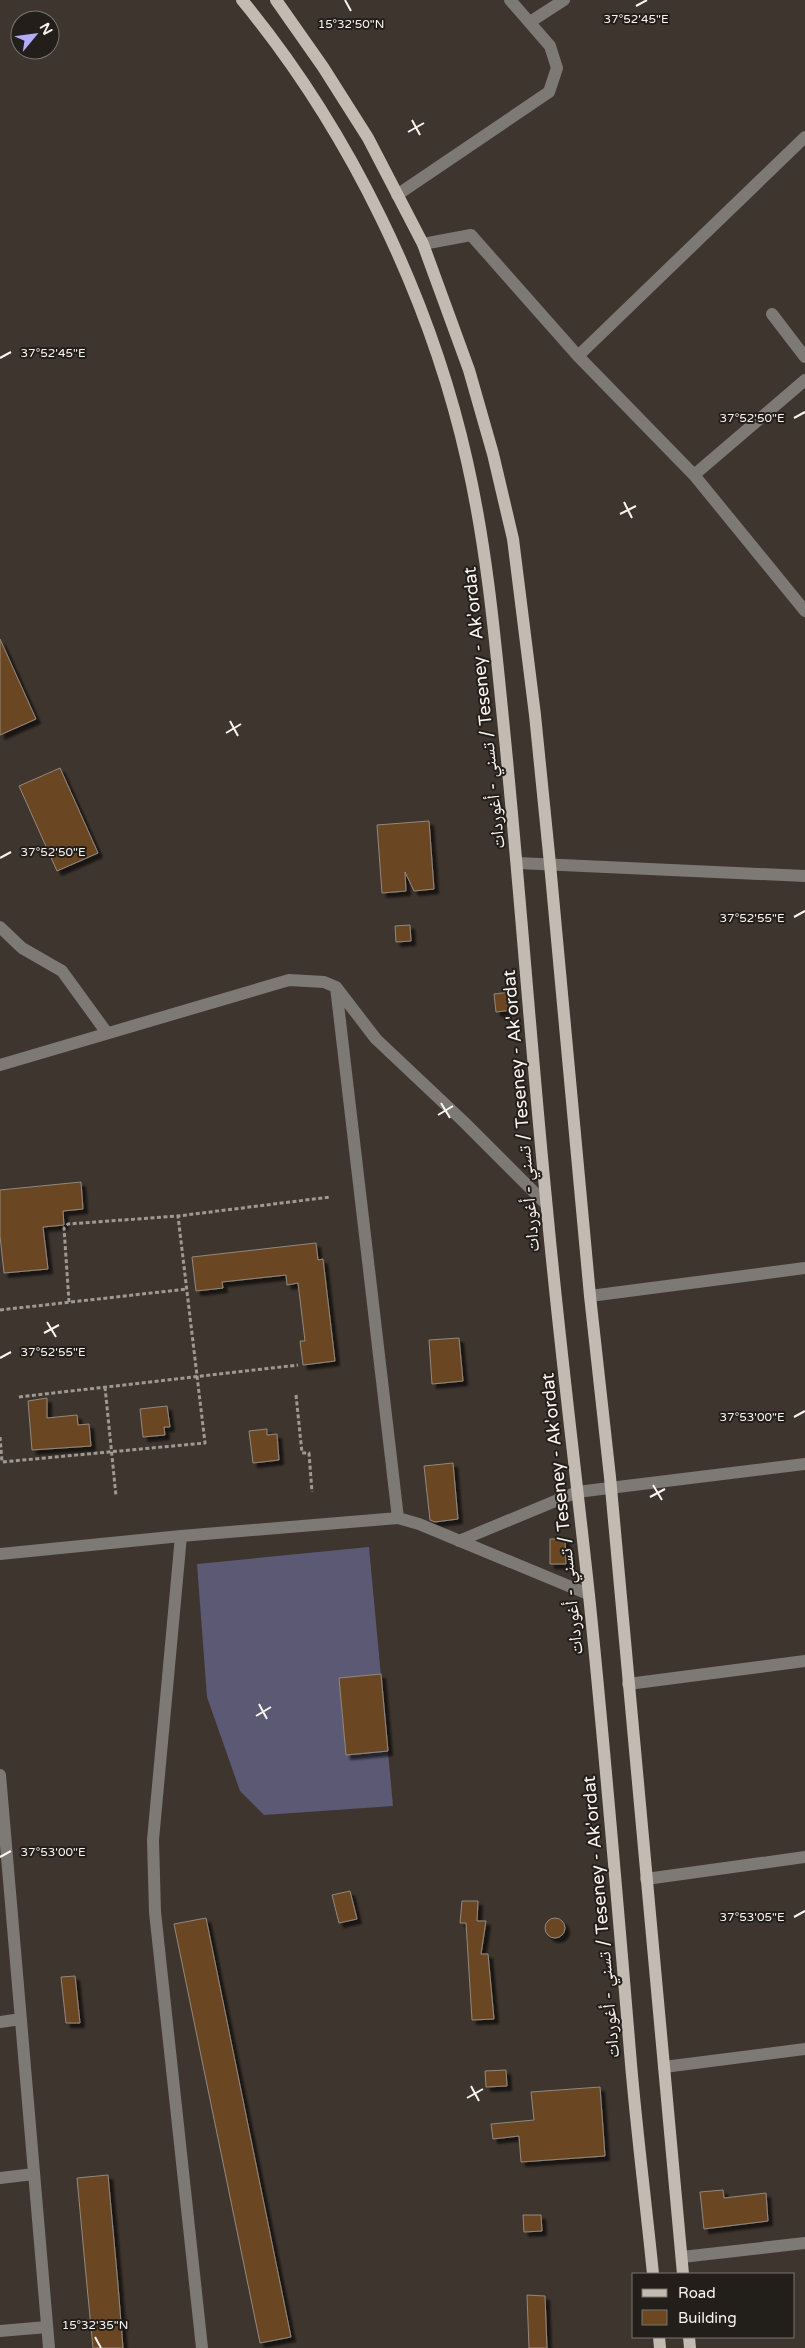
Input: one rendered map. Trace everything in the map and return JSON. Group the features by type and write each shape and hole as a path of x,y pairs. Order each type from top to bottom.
{"main road":[{"name":"تسني - أغوردات / Teseney - Ak'ordat","path":"242,0 266,30 319,108 366,191 406,274 438,360 466,458 487,567 518,863 546,1204 617,1881 632,2068 653,2273"},
{"path":"276,0 323,67 368,138 423,244 469,370 493,454 512,539 535,715 550,864 683,2273"}],"street":[{"path":"398,195 549,92 557,68 550,46 510,0"},
{"path":"530,22 564,0"},
{"path":"578,356 805,137"},
{"path":"423,244 470,236 578,356 694,474 805,611"},
{"path":"772,314 805,357"},
{"path":"694,474 805,380"},
{"path":"518,863 805,876"},
{"path":"0,927 22,948 62,970 106,1033"},
{"path":"0,1064 289,980 317,981 336,987 376,1039 464,1122 546,1204"},
{"path":"336,987 398,1518"},
{"path":"590,1296 805,1268"},
{"path":"459,1541 577,1492 805,1464"},
{"path":"0,1554 181,1536 398,1518 419,1524 588,1594"},
{"path":"181,1536 153,1840 153,1873 202,2348"},
{"path":"628,1684 805,1661"},
{"path":"0,1774 4,1868 21,2019 49,2348"},
{"path":"646,1879 805,1857"},
{"path":"0,2022 21,2019"},
{"path":"664,2067 805,2049"},
{"path":"0,2178 34,2174"},
{"path":"682,2257 805,2243"},
{"path":"0,2332 48,2326"}],"path":[{"path":"69,1302 64,1228 68,1224 178,1216 330,1197"},
{"path":"0,1437 2,1462 205,1443 178,1216"},
{"path":"0,1310 187,1290"},
{"path":"19,1397 298,1365"},
{"path":"105,1387 116,1496"},
{"path":"296,1396 302,1453 308,1453 312,1492"}],"shaded area":[{"path":"369,1547 393,1806 264,1815 240,1791 207,1697 197,1564"}],"building":[{"path":"0,639 36,719 0,735"},
{"path":"60,768 98,853 57,871 19,786"},
{"path":"429,821 434,889 414,891 405,872 406,891 382,893 377,825"},
{"path":"410,925 411,941 396,942 395,926"},
{"path":"510,992 512,1010 496,1012 494,994"},
{"path":"81,1182 83,1209 63,1211 64,1225 43,1227 48,1269 4,1273 0,1236 0,1190"},
{"path":"316,1243 318,1260 323,1259 335,1361 303,1365 300,1341 305,1341 298,1283 287,1285 286,1275 222,1282 223,1288 196,1291 192,1257"},
{"path":"459,1338 463,1381 432,1384 429,1340"},
{"path":"47,1398 47,1418 77,1415 78,1425 89,1424 91,1446 32,1450 28,1401"},
{"path":"167,1406 170,1427 164,1427 165,1435 143,1437 140,1409"},
{"path":"267,1429 267,1435 277,1434 279,1460 253,1463 249,1431"},
{"path":"453,1463 458,1519 435,1522 430,1520 424,1466"},
{"path":"550,1539 565,1539 566,1564 550,1564"},
{"path":"381,1674 388,1751 346,1755 339,1678"},
{"path":"350,1891 357,1919 339,1923 332,1895"},
{"path":"462,1901 478,1901 477,1921 486,1921 481,1954 488,1954 494,2019 472,2020 466,1923 460,1923"},
{"path":"206,1918 291,2337 260,2343 174,1924"},
{"path":"555,1918 562,1921 565,1928 562,1935 555,1938 548,1935 545,1928 548,1921"},
{"path":"75,1976 80,2023 66,2023 61,1977"},
{"path":"506,2070 507,2086 486,2087 485,2071"},
{"path":"600,2087 605,2156 521,2162 519,2136 493,2139 491,2124 534,2120 531,2092"},
{"path":"108,2175 123,2348 93,2348 77,2178"},
{"path":"723,2190 724,2198 766,2193 768,2221 704,2229 700,2192"},
{"path":"523,2215 541,2215 542,2231 524,2232"},
{"path":"527,2295 545,2296 547,2348 529,2348"}]}
